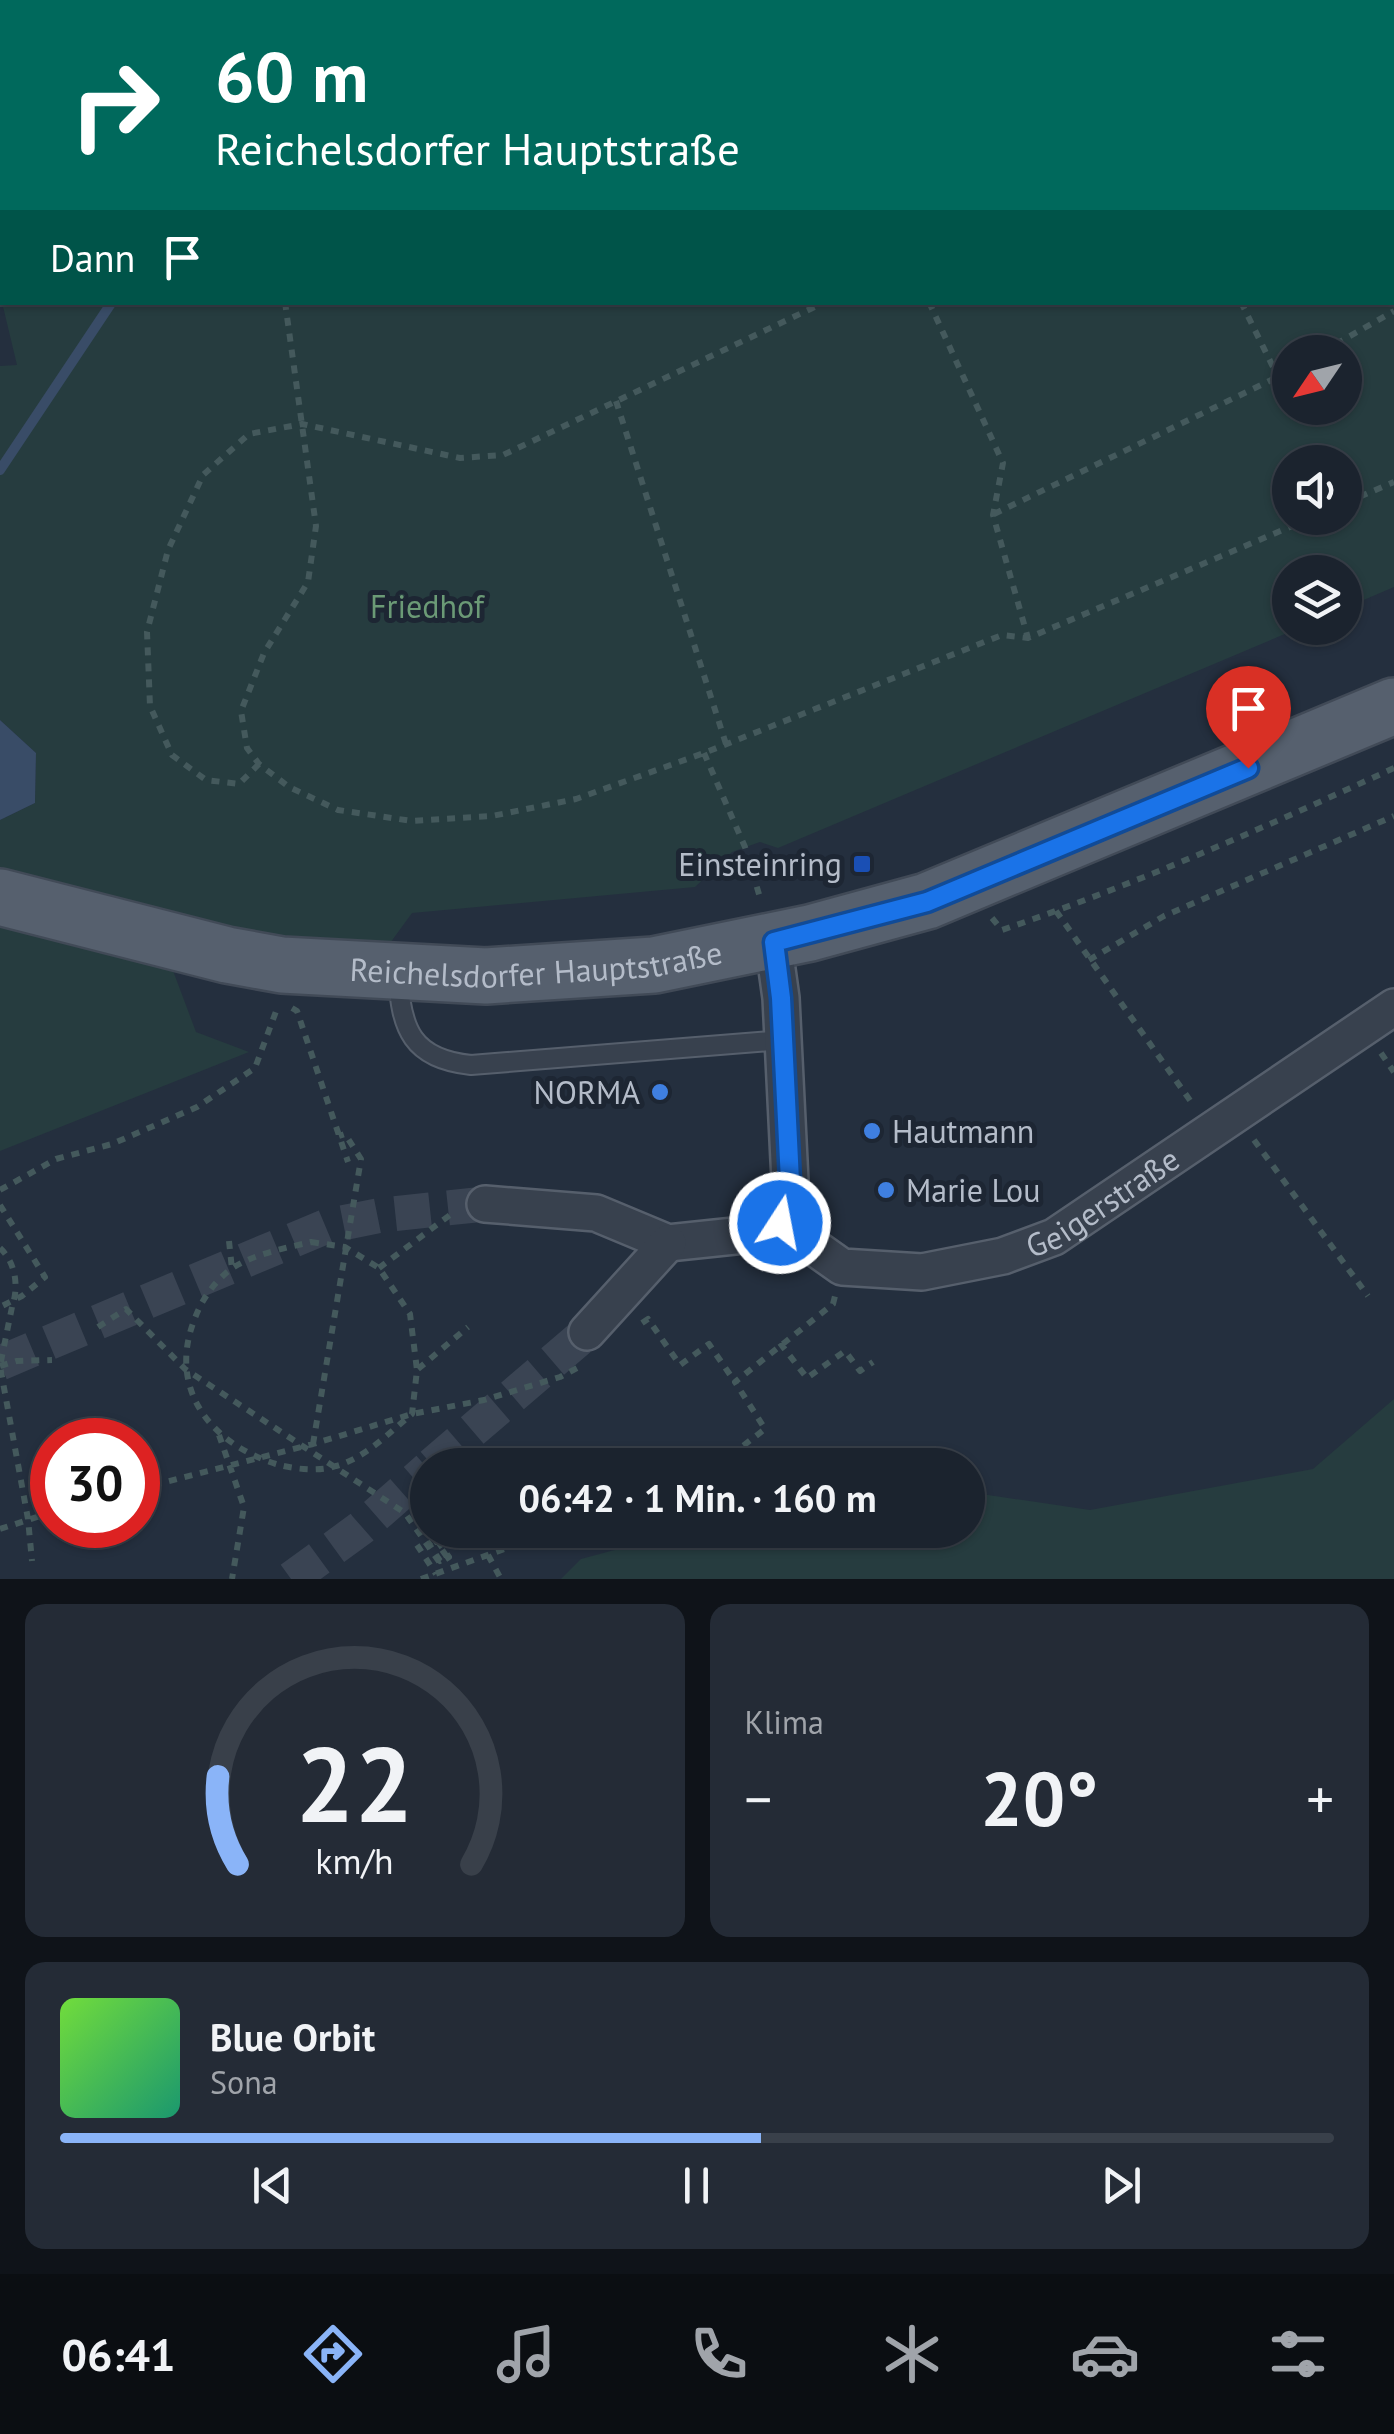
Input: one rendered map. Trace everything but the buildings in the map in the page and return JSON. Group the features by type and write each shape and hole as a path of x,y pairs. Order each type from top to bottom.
{"main road":[{"name":"Reichelsdorfer Hauptstraße","path":"0,897 226,956 282,965 486,976 616,969 690,959 900,910 964,888 1394,706"}],"street":[{"path":"774,942 790,1181 780,1223"},
{"name":"Geigerstraße","path":"842,1267 922,1272 1003,1256 1054,1237 1394,1007"},
{"path":"475,1204 596,1213 668,1243 744,1234 780,1223"},
{"path":"780,1223 842,1267"},
{"path":"584,1349 668,1243"}],"lane":[{"path":"398,973 400,1014 413,1039 432,1056 452,1063 470,1065 783,1040"}],"path":[{"path":"285,305 316,526 308,582 264,653 241,712 247,748 259,764 289,787 338,810 412,821 492,816 576,799 704,753 1002,635 1028,638 1272,535"},
{"path":"259,764 239,784 206,780 172,755 150,706 147,632 168,550 204,475 249,434 302,424 460,458 504,455 819,305"},
{"path":"929,305 1003,463 993,515 1028,638"},
{"path":"1242,305 1272,366"},
{"path":"1351,335 1394,310"},
{"path":"993,515 1272,381"},
{"path":"616,401 726,744"},
{"path":"1362,496 1394,482"},
{"path":"704,753 745,847 774,942"},
{"path":"964,888 1002,930 1290,816 1394,768"},
{"path":"1090,960 1164,916 1394,816"},
{"path":"1056,911 1090,960 1368,1296"},
{"path":"0,1190 56,1158 112,1144 197,1107 241,1078 255,1068 276,1018 279,1000 297,1012 348,1162"},
{"path":"309,1445 360,1159 345,1134 339,1136"},
{"path":"379,1268 475,1204"},
{"path":"0,1205 46,1277 0,1308"},
{"path":"229,1241 232,1268"},
{"path":"218,1433 256,1458 292,1469 336,1467 374,1446 412,1414 417,1370 410,1314 379,1268 345,1247 311,1242 277,1250 232,1268 202,1300 188,1334 185,1370 190,1393 218,1433 244,1507 232,1579"},
{"path":"0,1248 14,1273 16,1291 0,1366 32,1561"},
{"path":"735,1382 833,1304 842,1267"},
{"path":"98,1327 126,1309 185,1370 309,1445 410,1520"},
{"path":"637,1327 648,1319 680,1365 709,1344 765,1429 740,1448"},
{"path":"417,1370 468,1327"},
{"path":"780,1343 807,1378 845,1351 860,1371 873,1362"},
{"path":"160,1483 560,1377 584,1349"},
{"path":"0,1366 17,1360 52,1360"},
{"path":"0,1528 28,1519"},
{"path":"419,1548 436,1574"},
{"path":"430,1548 440,1563 449,1557 442,1548"},
{"path":"421,1579 509,1548"},
{"path":"488,1556 501,1579"}],"green space":[{"name":"Friedhof","path":"3,305 1394,305 1394,587 1362,601 1362,555 1272,555 1272,639 778,848 760,842 732,852 695,887 412,913 385,950 157,928 196,1032 249,1052 0,1151 0,820 35,803 36,753 0,720 0,366 17,365"},
{"path":"1394,1399 1394,1579 561,1579 581,1559 622,1548 985,1548 985,1495 1090,1510 1313,1469"}],"water":[{"path":"0,720 36,753 35,803 0,820"}],"waterway":[{"path":"0,470 110,305"}],"tunnel":[{"path":"0,1363 327,1226 382,1215 485,1204"},
{"path":"452,1448 587,1332"},
{"path":"291,1579 361,1528 410,1485"}],"place":[{"name":"Einsteinring","path":"862,864"},
{"name":"NORMA","path":"660,1092"},
{"name":"Hautmann","path":"872,1131"},
{"name":"Marie Lou","path":"886,1190"}],"route":[{"path":"780,1223 790,1181 781,998 774,942 927,902 1248,768"}]}
